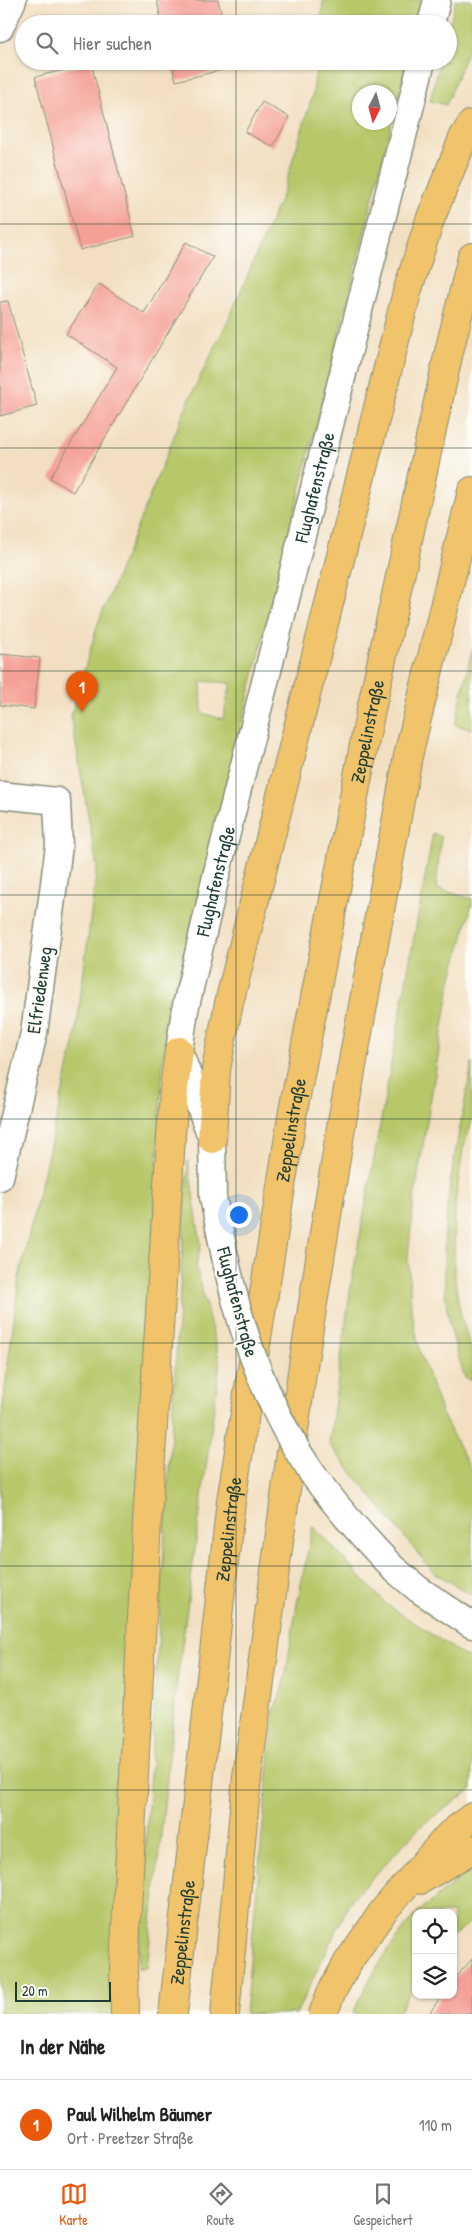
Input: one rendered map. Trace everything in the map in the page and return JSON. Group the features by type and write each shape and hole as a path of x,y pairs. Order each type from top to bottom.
{"highway":[{"path":"212,1139 216,1069 229,1003 407,292 430,220 464,136 472,124"},
{"name":"Zeppelinstraße","path":"173,2014 231,1500 293,1111 369,719 446,365 472,257"},
{"path":"224,2014 247,1777 302,1372 340,1137 408,756 472,491"},
{"path":"125,2014 124,1968 147,1521 174,1089 179,1051"},
{"path":"323,2014 330,1994 353,1955 384,1910 449,1835 472,1817"},
{"path":"403,1889 472,1848"}],"street":[{"path":"0,28 13,0"},
{"path":"433,15 437,0"},
{"name":"Flughafenstraße","path":"420,70 218,868 185,1010 179,1051 212,1139 213,1196 233,1296 256,1365 292,1440 311,1472 338,1507 393,1568 418,1589 472,1625"},
{"name":"Elfriedenweg","path":"0,795 57,801 59,846 34,1033 0,1177"}],"green space":[{"path":"323,0 422,0 418,15 322,15"},
{"path":"456,0 472,0 472,39 446,105 430,101 438,70 457,70 457,15 452,15"},
{"path":"316,70 405,70 397,101 397,85 352,85 352,130 390,130 181,967 163,1059 113,2014 0,2014 0,1430 19,1277 75,1040 97,867 71,716 98,623 188,402 231,314 282,195 313,94","holes":["201,681 231,683 223,719 202,713"]},
{"path":"472,649 472,729 455,725"},
{"path":"433,833 441,837 436,888 472,899 472,904 450,985 414,1199 408,1256 411,1308 420,1352 442,1414 472,1472 472,1595 433,1572 329,1444 351,1285"},
{"path":"472,1063 472,1122 463,1149 455,1204 454,1273 460,1312 472,1354 472,1381 465,1378 450,1325 444,1277 444,1246 450,1185"},
{"path":"188,1161 201,1245 196,1266 220,1363 177,1682 147,1968 138,1968"},
{"path":"313,1526 386,1604 472,1661 472,1789 421,1826 351,1900 296,2014 245,2014 274,1710 284,1685 297,1604"},
{"path":"472,1868 472,1921 457,1933 457,1909 422,1909"},
{"path":"412,1919 412,1989 397,2014 353,2014 381,1961"}],"building":[{"path":"157,0 218,0 222,15 160,15"},
{"path":"63,70 93,70 135,236 80,250 35,77"},
{"path":"173,70 222,70 176,81"},
{"path":"262,102 289,117 273,147 245,132"},
{"path":"186,242 213,257 73,492 50,478 117,367 66,334 99,284 144,313"},
{"path":"8,301 37,406 0,416 0,302"},
{"path":"0,654 40,658 34,709 0,705"},
{"path":"472,1959 472,2014 429,2014 439,1999 457,1999 457,1976"}],"place":[{"name":"Paul Wilhelm Bäumer","path":"82,712"}]}
